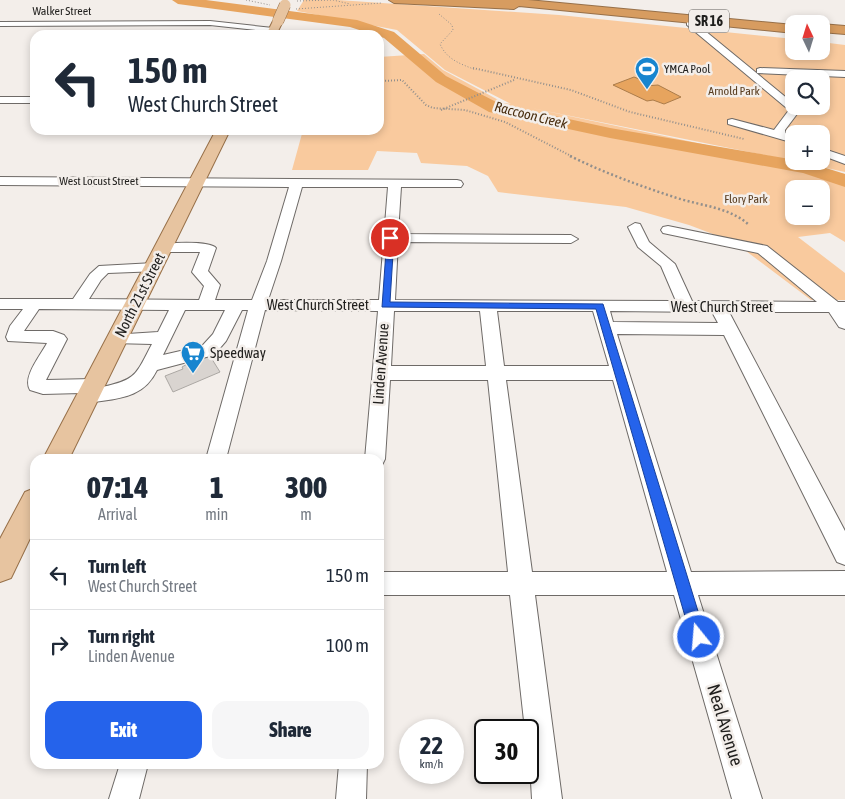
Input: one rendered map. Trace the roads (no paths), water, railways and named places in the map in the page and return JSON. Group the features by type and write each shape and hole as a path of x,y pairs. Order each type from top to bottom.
{"highway":[{"name":"SR 16","path":"494,0 785,28"},
{"name":"SR 16","path":"535,0 785,24"},
{"path":"555,0 606,7"},
{"path":"391,2 625,13"},
{"path":"830,29 843,31"},
{"path":"830,32 843,31"}],"main road":[{"path":"274,29 289,4"},
{"name":"North 21st Street","path":"59,454 220,135"},
{"path":"0,568 30,510"}],"street":[{"name":"Walker Street","path":"0,24 210,23 274,29"},
{"path":"690,23 795,110 779,130 780,135"},
{"path":"760,71 845,74"},
{"path":"0,100 30,98"},
{"path":"732,122 785,137"},
{"path":"830,154 845,160"},
{"name":"West Locust Street","path":"0,181 458,184"},
{"path":"217,454 258,305 274,261 296,182"},
{"name":"Linden Avenue","path":"374,454 395,184"},
{"path":"635,227 643,244 668,264 687,307"},
{"path":"668,230 762,249 839,307 845,323"},
{"path":"390,238 571,239"},
{"path":"164,248 209,248 200,272 212,285 206,304"},
{"path":"78,304 94,277 104,269 154,268"},
{"name":"West Church Street","path":"0,304 488,306 603,317 687,307 839,307"},
{"path":"35,304 16,330 14,337 53,337 58,339 37,378 36,384 43,387 91,391 127,389 143,378 180,304"},
{"path":"150,365 208,351 220,338 236,304"},
{"path":"488,306 547,799"},
{"path":"718,307 845,554"},
{"path":"603,317 729,329"},
{"name":"Neal Avenue","path":"603,317 747,799"},
{"path":"118,339 163,338"},
{"path":"380,374 620,373"},
{"path":"384,584 845,583"},
{"path":"124,799 133,769"},
{"path":"351,799 353,769"}],"waterway":[{"name":"Raccoon Creek","path":"178,0 352,23 374,30"},
{"name":"Raccoon Creek","path":"384,33 389,35 441,79 495,108 610,133 807,168 845,181"}],"place":[{"name":"YMCA Pool","path":"647,90"},
{"name":"Speedway","path":"193,374"}],"park label":[{"name":"Arnold Park","path":"734,91"},
{"name":"Flory Park","path":"746,199"}]}
